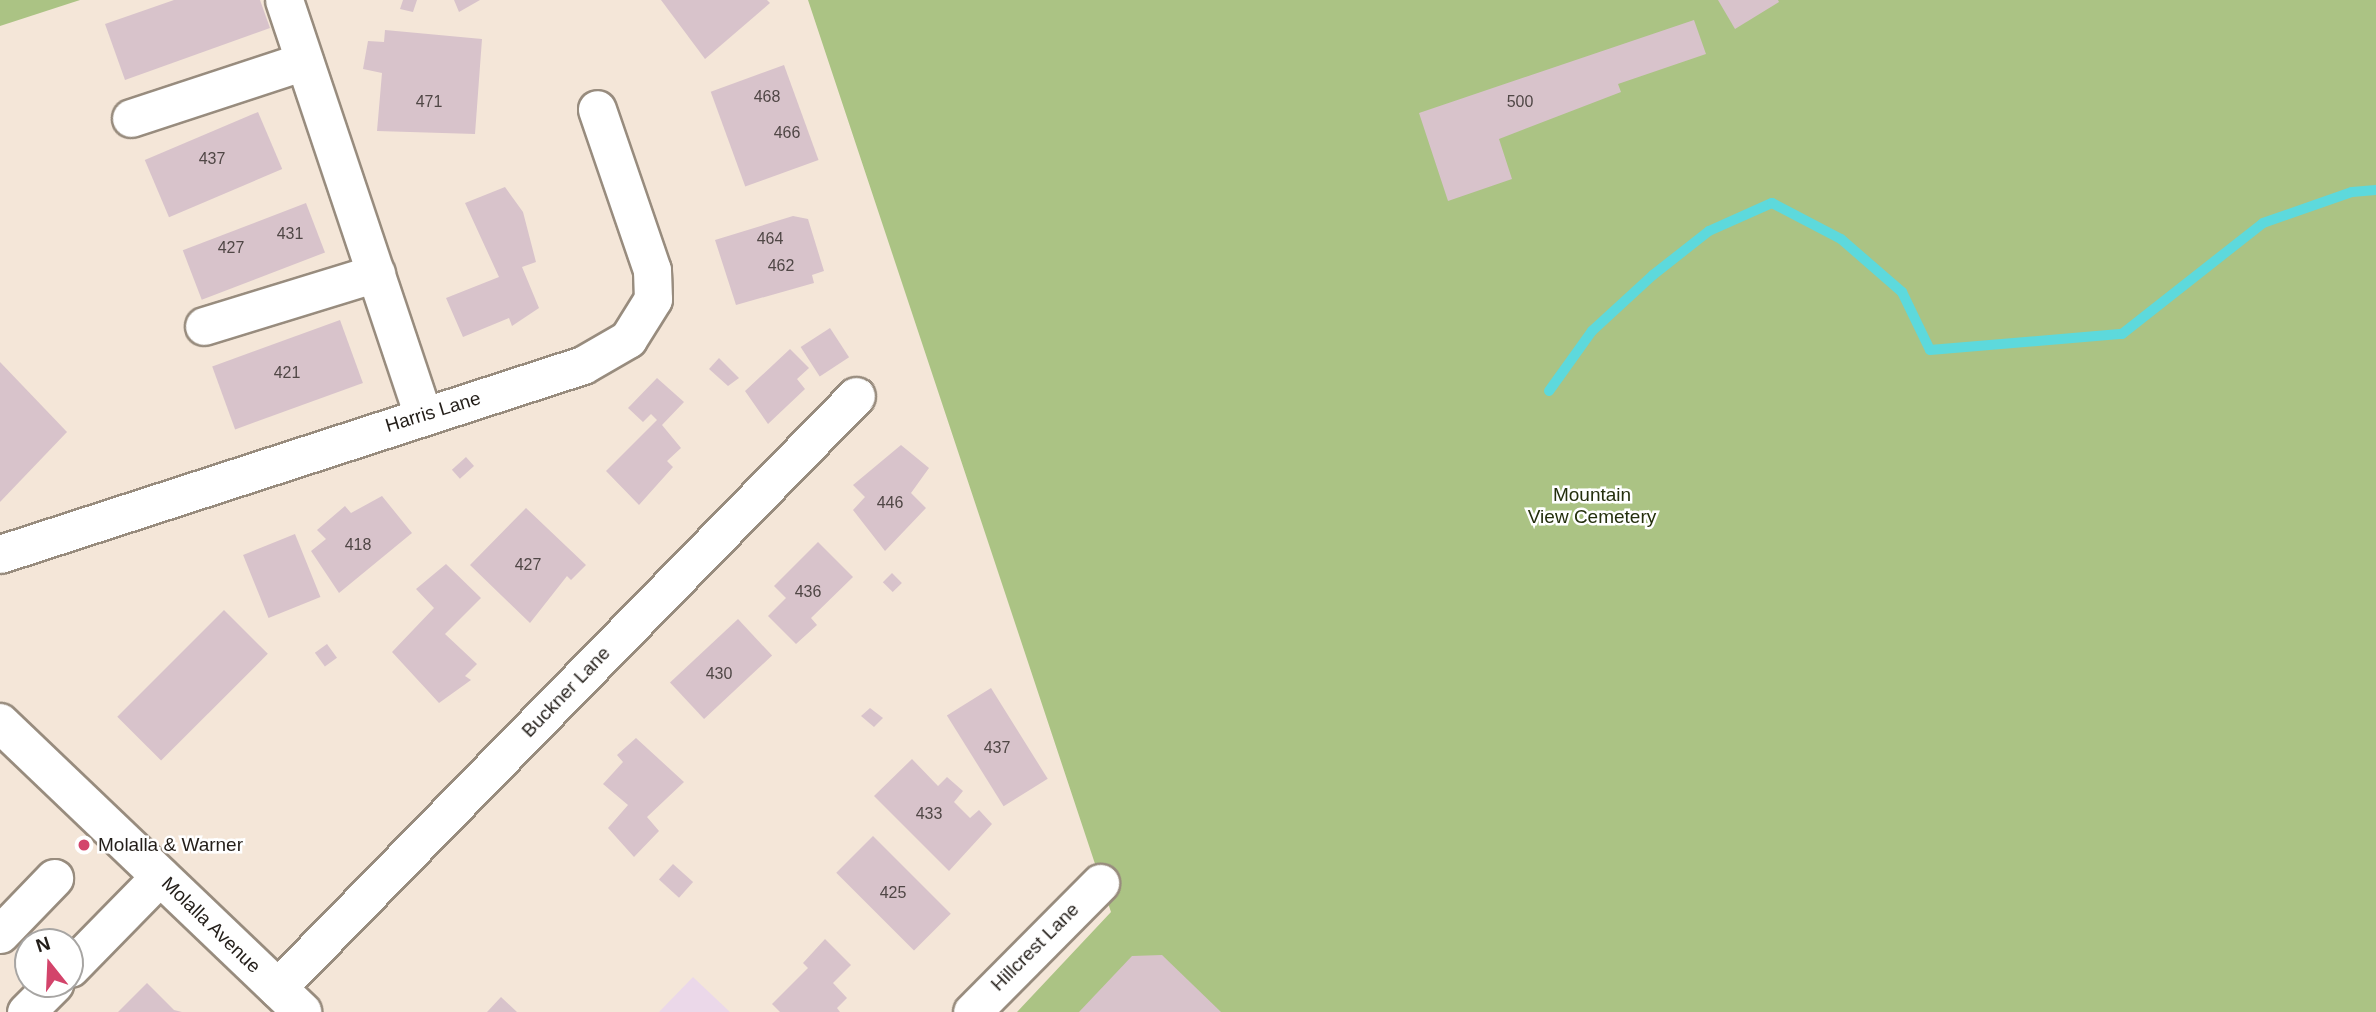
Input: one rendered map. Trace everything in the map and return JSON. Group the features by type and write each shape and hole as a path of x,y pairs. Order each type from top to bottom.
{"main road":[{"name":"Molalla Avenue","path":"0,723 289,1000"}],"street":[{"path":"284,0 423,415"},
{"path":"131,118 304,61"},
{"name":"Harris Lane","path":"0,554 583,365 644,322 653,299 652,270 597,109"},
{"path":"204,326 376,273"},
{"name":"Buckner Lane","path":"289,1000 856,396"},
{"path":"84,954 160,876"},
{"path":"0,934 54,878"},
{"name":"Hillcrest Lane","path":"972,1012 1100,883"},
{"path":"26,1012 40,998"}],"shaded area":[{"path":"693,977 730,1012 659,1012"}],"green space":[{"path":"0,0 80,0 0,26"},
{"name":"Mountain View Cemetery","path":"808,0 2376,0 2376,1012 1017,1012 1111,912"}],"building":[{"path":"174,0 260,0 270,28 125,80 105,24"},
{"path":"403,0 417,0 413,12 400,9"},
{"path":"454,0 480,0 459,12"},
{"path":"661,0 767,0 770,3 705,59"},
{"path":"1718,0 1778,0 1779,2 1735,29"},
{"path":"1694,20 1706,54 1618,84 1621,92 1499,139 1512,179 1448,201 1419,113"},
{"path":"385,30 482,39 475,134 377,131 382,73 363,69 368,41 384,42"},
{"path":"784,65 819,160 745,187 711,92"},
{"path":"258,112 282,169 169,217 145,160"},
{"path":"505,187 523,212 536,262 522,267 539,308 512,326 509,318 463,337 446,298 499,277 465,203"},
{"path":"306,203 325,252 202,300 183,250"},
{"path":"793,216 808,219 824,271 812,275 814,283 736,305 715,240"},
{"path":"340,320 363,383 235,429 212,367"},
{"path":"830,328 849,357 820,376 801,347"},
{"path":"790,349 809,368 797,379 805,389 768,424 745,391"},
{"path":"719,358 739,378 728,386 709,369"},
{"path":"0,362 67,432 0,502"},
{"path":"657,378 684,402 662,425 681,448 667,461 673,467 639,505 606,471 657,420 651,414 643,422 628,408"},
{"path":"901,445 929,468 911,493 926,508 885,551 853,510 865,497 853,485"},
{"path":"466,457 474,466 460,479 452,470"},
{"path":"382,496 412,533 339,593 311,551 326,539 317,530 345,506 351,513"},
{"path":"526,508 586,565 571,580 567,576 530,623 470,565"},
{"path":"295,534 320,597 269,618 243,555"},
{"path":"818,542 853,577 811,618 817,625 796,644 768,616 786,598 774,586"},
{"path":"446,564 481,598 445,634 477,664 465,676 471,680 439,703 392,652 434,608 416,589"},
{"path":"892,573 902,583 893,592 883,582"},
{"path":"224,610 268,654 161,761 117,717"},
{"path":"738,619 772,656 704,719 670,682"},
{"path":"327,644 337,658 325,667 315,653"},
{"path":"991,688 1048,779 1004,806 947,716"},
{"path":"870,708 883,718 874,727 861,716"},
{"path":"636,738 684,782 647,817 659,831 634,857 608,828 628,805 603,784 623,762 617,755"},
{"path":"912,759 938,786 947,777 963,791 954,802 970,818 979,810 992,824 949,871 874,796"},
{"path":"873,836 951,914 914,951 836,873"},
{"path":"673,864 693,882 679,898 659,880"},
{"path":"825,939 851,965 833,983 847,998 837,1008 840,1012 780,1012 772,1004 808,968 803,963"},
{"path":"1162,955 1221,1012 1079,1012 1132,956"},
{"path":"147,983 174,1010 182,1012 118,1012"},
{"path":"501,997 517,1012 487,1012"}],"waterway":[{"path":"1549,391 1592,331 1653,275 1709,231 1772,203 1841,239 1902,292 1930,350 2122,334 2263,223 2352,192 2376,190"}],"place":[{"name":"Molalla & Warner","path":"84,845"}]}
